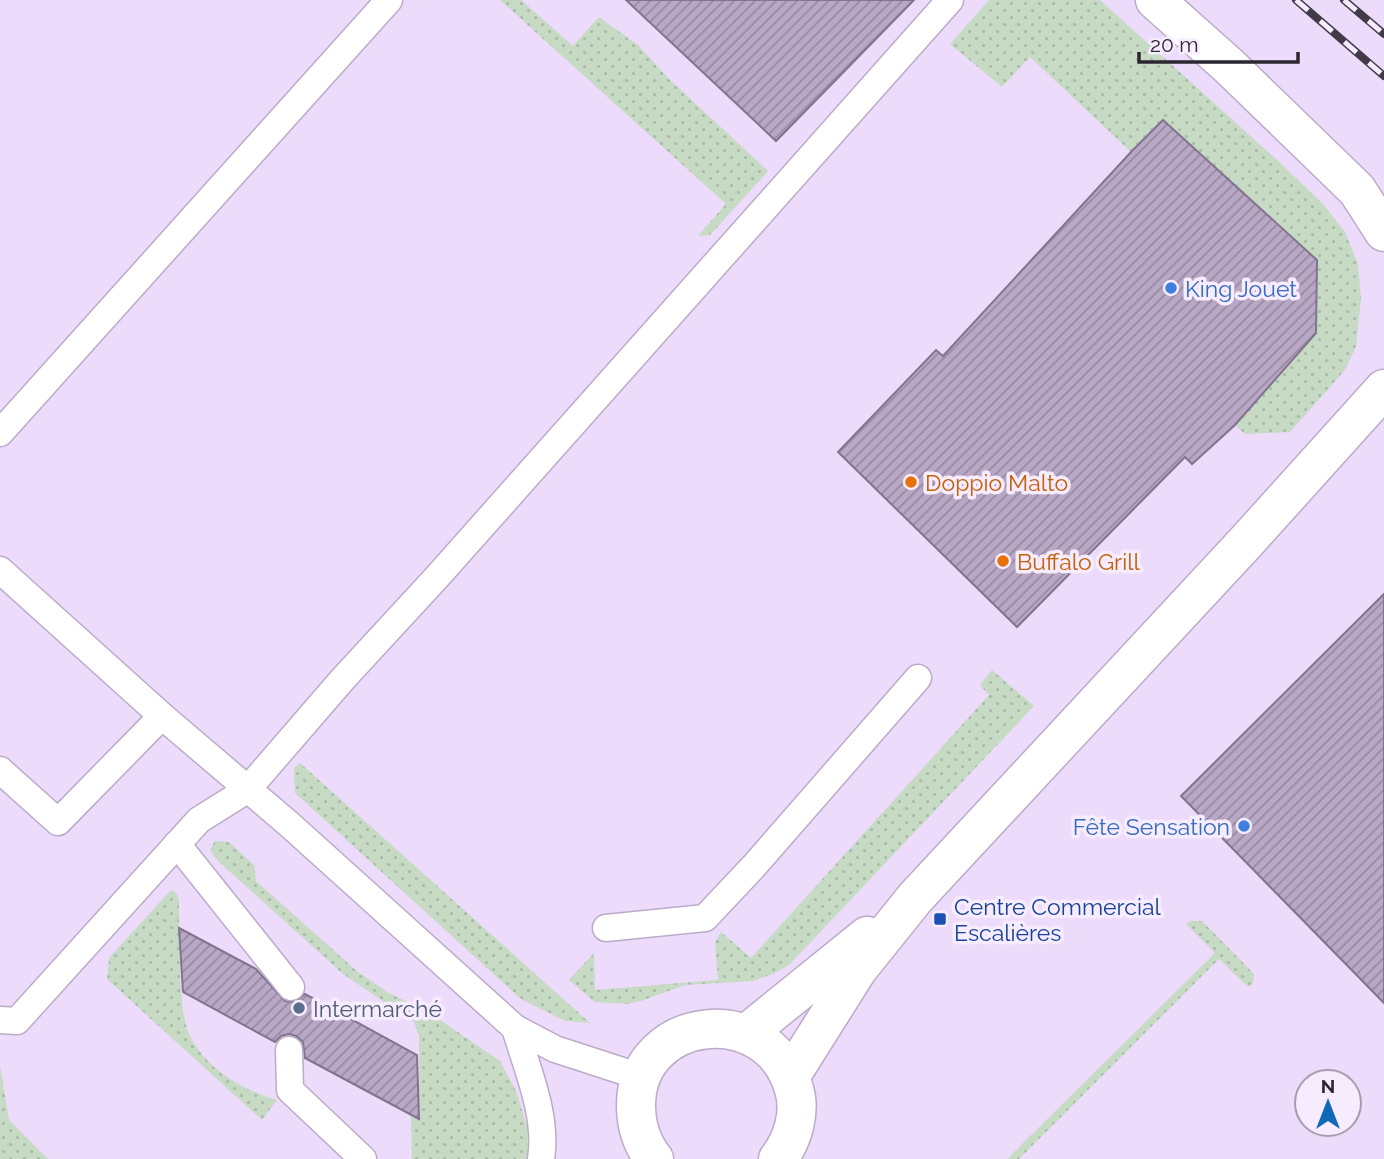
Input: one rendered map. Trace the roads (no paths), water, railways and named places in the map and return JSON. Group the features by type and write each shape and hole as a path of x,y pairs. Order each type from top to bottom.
{"street":[{"path":"1155,0 1229,66 1357,190 1384,232"},
{"path":"790,1077 858,969 915,898 1246,542 1384,389"},
{"path":"746,1034 915,898"},
{"path":"639,1152 636,1098 641,1077 654,1056 673,1040 697,1030 722,1028 746,1034 765,1044 780,1059 790,1077 796,1097 796,1118 789,1152"}],"lane":[{"path":"0,433 389,0"},
{"path":"8,1020 199,820 247,790 342,680 438,577 950,0"},
{"path":"0,570 162,716 290,825 515,1028 555,1049 641,1077"},
{"path":"606,928 705,918 754,866 918,678"},
{"path":"0,770 58,822 162,716"},
{"path":"177,844 291,987"},
{"path":"515,1028 538,1108 543,1144 541,1159"},
{"path":"289,1050 290,1090 363,1159"}],"railway":[{"path":"1296,0 1384,76"},
{"path":"1344,0 1384,34"}],"place":[{"name":"King Jouet","path":"1171,288"},
{"name":"Doppio Malto","path":"911,482"},
{"name":"Buffalo Grill","path":"1003,561"},
{"name":"Fête Sensation","path":"1244,826"},
{"name":"Centre Commercial Escalières","path":"940,919"},
{"name":"Intermarché","path":"299,1008"}]}
